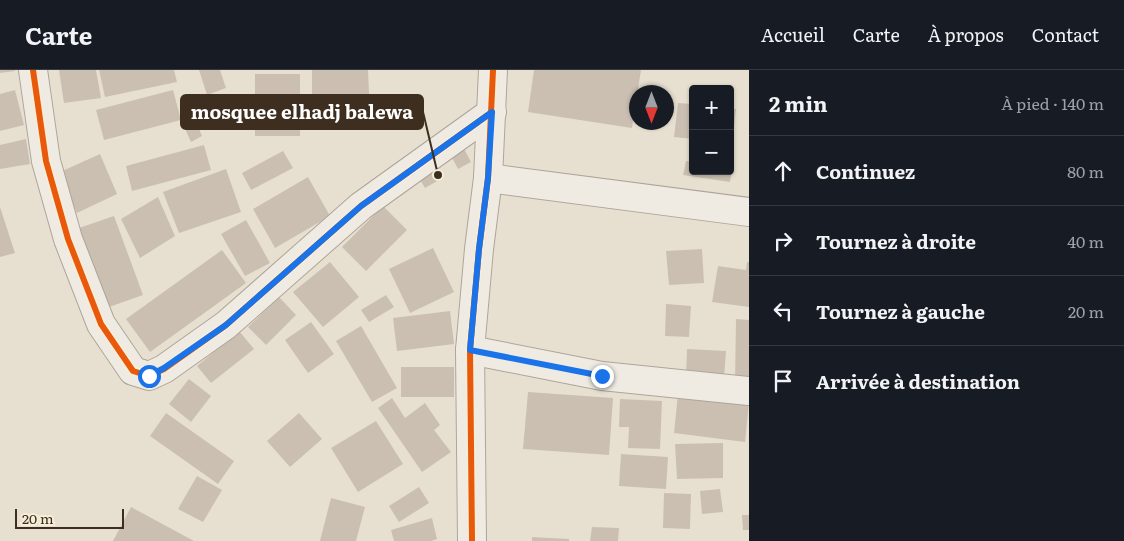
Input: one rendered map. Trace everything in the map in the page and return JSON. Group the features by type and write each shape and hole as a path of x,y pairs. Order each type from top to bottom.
{"street":[{"path":"32,70 46,161 74,256 101,324 133,371 149,376 164,368 226,325 361,206 492,112"},
{"path":"472,541 470,350 479,249 488,178 493,70"},
{"path":"488,178 749,212"},
{"path":"470,350 602,376 749,391"}],"building":[{"path":"0,70 15,70 15,71 0,73"},
{"path":"59,70 96,70 101,98 64,103"},
{"path":"99,70 174,70 177,82 105,97"},
{"path":"199,70 220,70 226,88 207,95"},
{"path":"312,70 368,70 370,115 312,115"},
{"path":"534,70 641,70 639,85 629,85 629,128 528,112"},
{"path":"255,74 300,74 300,136 255,136"},
{"path":"15,90 24,125 0,131 0,94"},
{"path":"173,90 181,120 104,140 96,110"},
{"path":"678,103 689,104 689,139 674,137"},
{"path":"734,109 736,109 734,126"},
{"path":"194,117 202,136 191,142 182,122"},
{"path":"26,139 30,164 0,169 0,145"},
{"path":"204,145 211,170 132,191 126,166"},
{"path":"462,145 471,162 458,169 449,152"},
{"path":"283,151 293,168 251,190 242,173"},
{"path":"100,154 117,194 77,213 58,173"},
{"path":"686,161 689,161 689,175 731,175 730,182 683,175"},
{"path":"430,165 439,180 425,188 416,173"},
{"path":"226,169 241,212 179,233 163,192"},
{"path":"308,177 330,216 275,248 253,209"},
{"path":"158,197 175,236 140,258 121,219"},
{"path":"383,206 407,230 366,271 342,247"},
{"path":"0,207 15,253 0,257"},
{"path":"114,216 143,295 109,307 79,228"},
{"path":"246,220 270,263 245,276 221,234"},
{"path":"433,248 454,292 410,313 389,269"},
{"path":"702,249 704,283 669,285 666,251"},
{"path":"222,250 246,283 150,352 126,319"},
{"path":"330,262 359,297 323,327 293,292"},
{"path":"747,262 749,262 749,307 712,302 718,266 746,270"},
{"path":"386,295 394,307 369,322 361,310"},
{"path":"279,297 296,315 266,345 248,327"},
{"path":"666,304 691,306 689,337 665,336"},
{"path":"450,311 454,344 397,351 393,318"},
{"path":"736,319 749,320 749,382 735,382"},
{"path":"311,322 334,354 308,373 285,340"},
{"path":"361,326 397,388 372,402 336,341"},
{"path":"239,331 254,349 211,383 197,366"},
{"path":"687,349 726,351 724,377 686,376"},
{"path":"401,367 454,367 454,397 401,397"},
{"path":"189,379 211,396 191,422 169,404"},
{"path":"528,392 613,398 609,455 523,449"},
{"path":"678,394 749,403 745,442 674,433"},
{"path":"392,398 405,418 425,403 440,425 434,430 451,452 422,472 378,408"},
{"path":"620,399 662,401 660,449 628,448 629,427 619,427"},
{"path":"166,413 234,461 218,484 150,436"},
{"path":"299,413 322,439 290,467 267,441"},
{"path":"376,421 403,464 358,492 331,448"},
{"path":"723,443 723,478 677,479 675,444"},
{"path":"621,454 668,457 666,489 619,486"},
{"path":"197,476 222,490 203,522 178,509"},
{"path":"419,487 429,503 399,522 389,506"},
{"path":"720,489 723,512 702,514 700,491"},
{"path":"664,493 691,494 690,529 663,528"},
{"path":"331,498 365,507 356,541 320,541"},
{"path":"131,507 194,541 113,541"},
{"path":"742,515 749,515 749,530 743,530"},
{"path":"432,518 437,539 431,541 394,541 391,530"},
{"path":"592,527 619,528 618,541 590,541"},
{"path":"532,537 569,539 569,541 532,541"}],"cycle path":[{"path":"33,70 46,161 68,239 101,324 133,371 149,376 164,369 226,325 361,206 492,112"},
{"path":"472,541 470,350 479,249 488,178 493,70"}],"place":[{"name":"mosquee elhadj balewa","path":"438,175"}],"route":[{"path":"149,376 164,368 226,325 361,206 492,112 488,178 479,249 470,350 602,376"}]}
